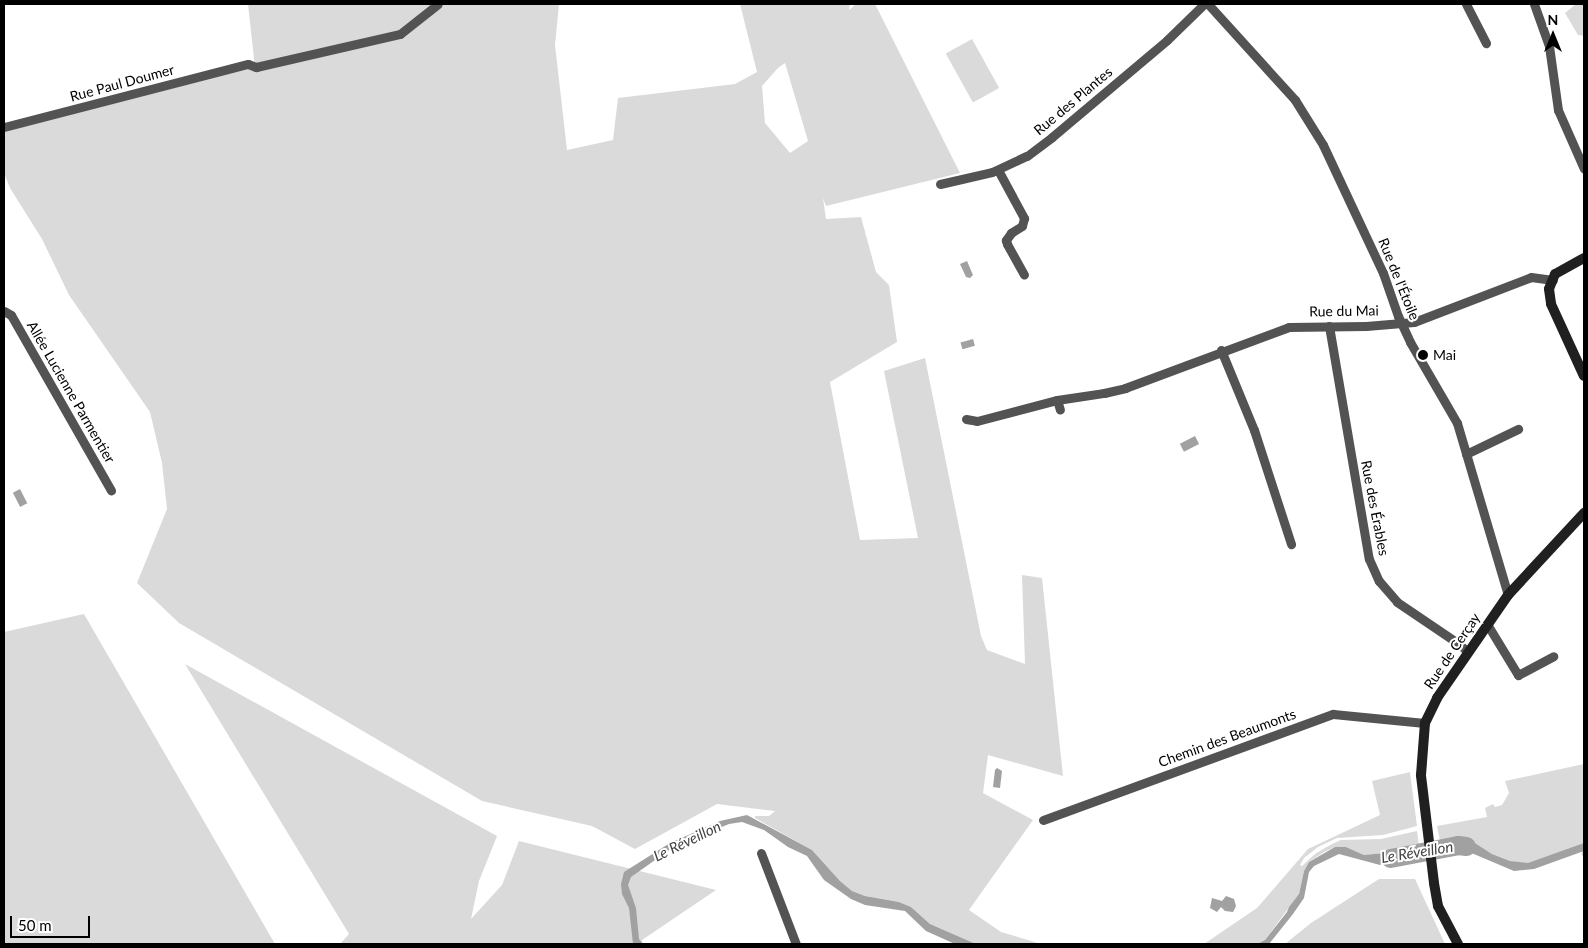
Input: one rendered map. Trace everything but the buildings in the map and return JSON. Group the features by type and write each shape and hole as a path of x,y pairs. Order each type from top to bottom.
{"street":[{"name":"Rue Paul Doumer","path":"4,127 248,64 256,67 400,34 438,4"},
{"name":"Rue des Plantes","path":"940,184 998,170 1027,156 1167,40 1206,4"},
{"name":"Rue de l'Étoile","path":"1206,4 1295,100 1323,145 1383,273 1402,324 1420,360 1457,424 1508,595"},
{"path":"1466,4 1486,43"},
{"path":"1534,4 1549,46 1558,110 1584,169"},
{"path":"998,170 1024,218 1022,226 1011,232 1006,240 1006,244 1024,275"},
{"path":"1584,258 1555,274 1549,289 1552,304 1584,376"},
{"name":"Rue du Mai","path":"966,419 977,421 1057,400 1104,394 1126,388 1221,350 1289,327 1402,324 1414,322 1531,277 1553,280"},
{"name":"Allée Lucienne Parmentier","path":"4,311 11,315 110,490"},
{"name":"Rue des Érables","path":"1329,326 1369,559 1383,586 1397,602 1468,652"},
{"path":"1221,350 1254,430 1291,544"},
{"path":"1057,400 1060,410"},
{"path":"1466,454 1518,429"},
{"name":"Rue de Cerçay","path":"1458,944 1438,906 1434,884 1421,775 1425,723 1437,698 1508,595 1584,513"},
{"path":"1487,624 1518,675 1553,656"},
{"name":"Chemin des Beaumonts","path":"1043,820 1333,714 1425,723"},
{"path":"761,853 796,944"}],"shaded area":[{"path":"248,4 559,4 555,45 567,150 613,140 618,98 735,84 757,72 740,4 850,4 849,10 856,4 875,4 960,173 826,206 823,198 826,219 861,217 876,272 889,285 897,342 830,382 860,540 918,538 884,371 925,358 981,636 987,650 1025,664 1022,575 1042,578 1063,776 988,755 983,793 1033,820 969,910 1001,932 1041,944 976,944 930,924 911,907 899,902 865,896 852,891 840,881 812,850 755,818 755,816 769,816 775,811 717,804 635,849 592,826 482,801 179,623 137,583 167,509 162,463 150,412 69,295 42,239 10,188 4,173 4,124 255,68","holes":["785,63 808,141 790,153 765,123 762,86"]},
{"path":"1576,4 1584,4 1584,36 1578,35 1565,13"},
{"path":"972,39 999,88 973,103 946,54"},
{"path":"84,614 275,944 4,944 4,632"},
{"path":"185,664 497,836 479,881 471,919 502,885 519,841 716,890 642,940 642,944 340,944 349,934"},
{"path":"1584,764 1584,848 1582,844 1552,855 1538,866 1510,861 1492,854 1475,843 1446,843 1441,846 1437,826 1487,817 1485,808 1493,804 1495,807 1502,805 1509,793 1505,781"},
{"path":"1410,772 1417,826 1383,835 1337,838 1318,847 1304,858 1300,865 1302,866 1315,854 1341,840 1381,839 1417,831 1419,846 1415,847 1415,850 1364,855 1346,847 1335,847 1309,862 1304,871 1299,894 1265,940 1257,944 1204,944 1257,908 1308,849 1380,815 1372,781"},
{"path":"1379,879 1415,879 1445,944 1285,944 1311,923"}],"water":[{"path":"967,261 973,275 970,278 966,277 960,264"},
{"path":"973,339 975,346 962,349 961,343"},
{"path":"1195,436 1199,444 1184,452 1180,444"},
{"path":"20,489 27,503 20,507 13,493"},
{"path":"997,768 1002,771 1000,788 993,787 995,770"},
{"path":"747,815 812,850 840,881 852,891 865,896 899,902 911,907 930,924 976,944 955,944 926,931 905,911 865,905 851,899 824,880 807,856 788,847 764,830 742,822 729,824 675,846 631,877 628,885 636,908 639,939 643,944 633,944 629,908 622,894 621,884 624,872 670,843 720,821"},
{"path":"1457,841 1475,843 1492,854 1510,861 1528,863 1584,843 1584,851 1534,869 1514,871 1456,847 1442,851 1441,846"},
{"path":"1335,847 1346,847 1364,855 1415,850 1416,856 1380,865 1339,854 1314,866 1309,872 1304,898 1293,914 1269,944 1257,944 1265,940 1299,894 1304,871 1309,862"},
{"path":"1226,896 1234,899 1236,906 1233,912 1225,911 1221,907 1217,912 1210,908 1212,898 1222,901"}],"waterway":[{"name":"Le Réveillon","path":"1390,858 1458,845 1466,846"}],"place":[{"name":"Mai","path":"1423,355"}]}
